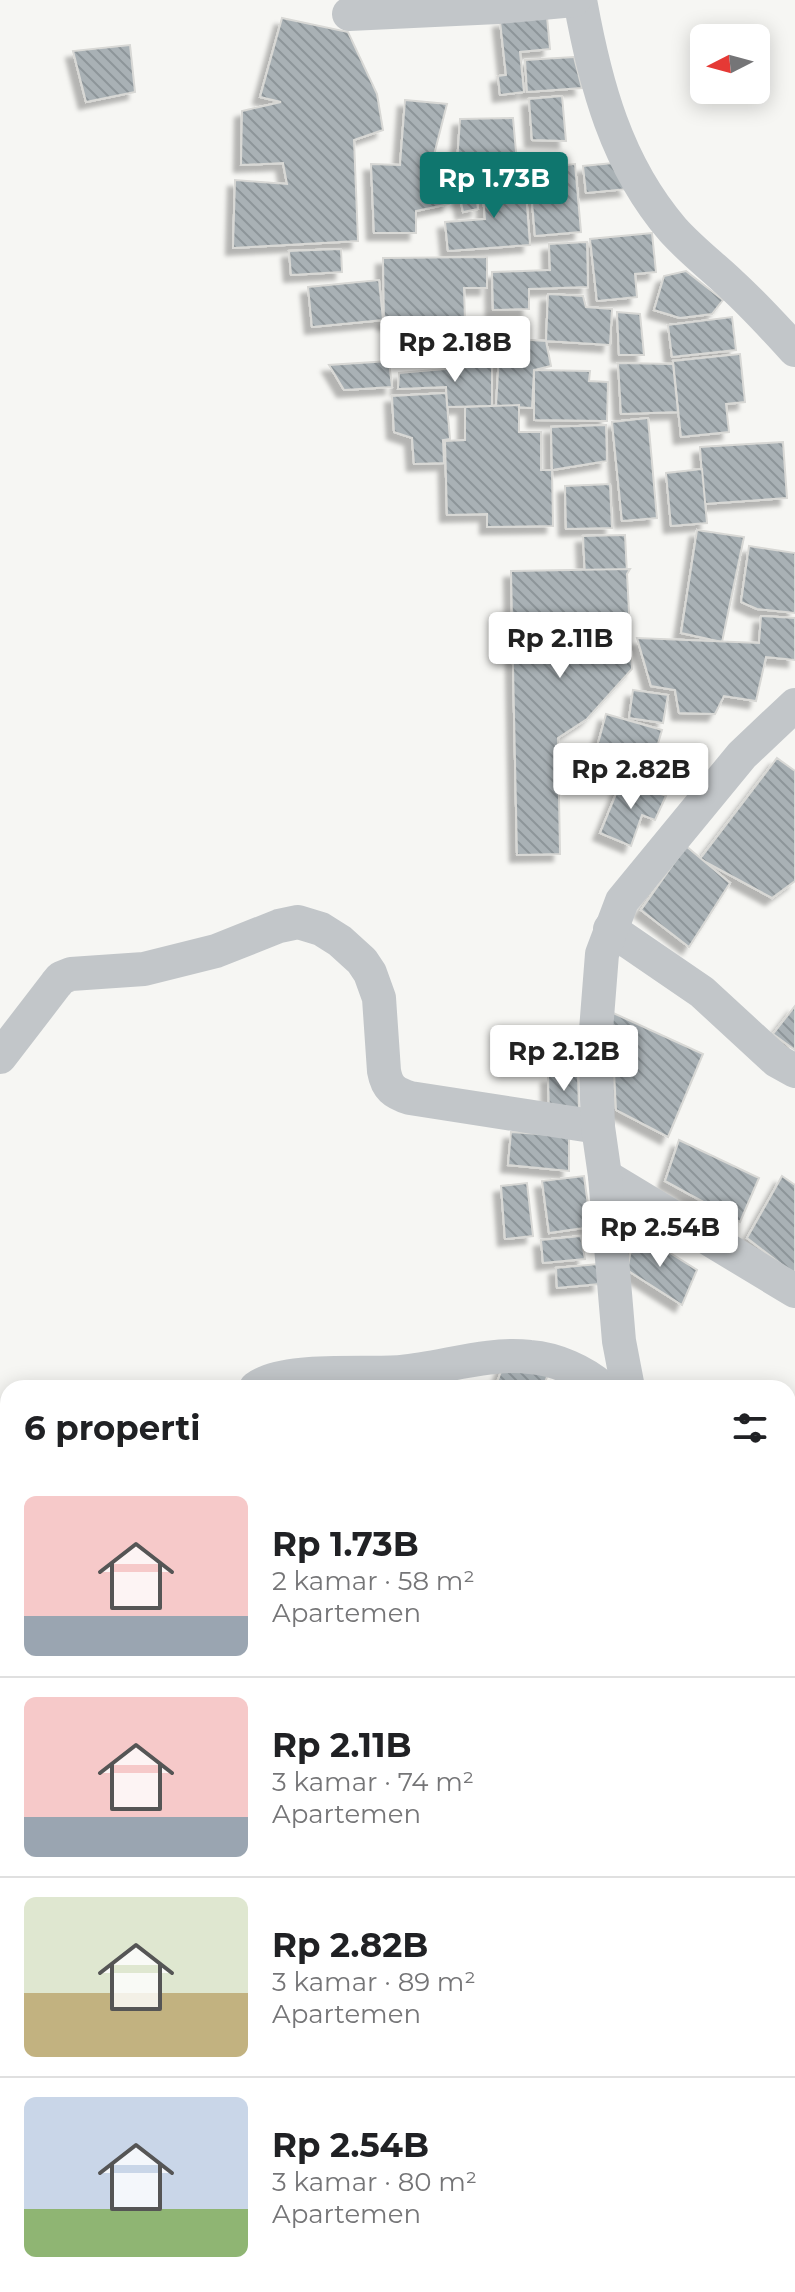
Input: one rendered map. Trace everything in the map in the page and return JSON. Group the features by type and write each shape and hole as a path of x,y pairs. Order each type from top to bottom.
{"street":[{"path":"349,14 574,0"},
{"path":"580,0 594,77 607,115 633,171 671,228 761,313 795,350"},
{"path":"626,1380 619,1341 598,1127 595,1043 602,954 622,901 742,755 795,705"},
{"path":"0,1057 66,975 144,969 216,951 279,926 298,922 321,929 340,941 370,973 379,998 384,1071 392,1091 410,1098 598,1127"},
{"path":"610,929 702,992 777,1061 795,1071"},
{"path":"605,1176 795,1291"},
{"path":"273,1380 280,1377 402,1372 515,1355 535,1357 575,1370 593,1380"}],"building":[{"path":"547,17 550,49 520,52 524,92 500,95 498,76 506,75 500,21"},
{"path":"282,18 348,32 377,94 383,130 354,140 358,241 233,248 235,180 287,184 283,163 241,165 242,111 281,102 260,97"},
{"path":"130,45 135,92 86,102 73,51"},
{"path":"574,57 582,88 527,92 525,60"},
{"path":"562,96 566,141 532,140 529,99"},
{"path":"405,100 447,104 433,159 457,164 449,204 416,211 416,233 374,233 371,164 400,165"},
{"path":"513,118 518,174 457,164 460,119"},
{"path":"613,163 628,189 586,193 583,166"},
{"path":"575,164 581,232 535,236 529,169"},
{"path":"525,180 530,245 448,251 445,222 485,219 482,184"},
{"path":"475,186 478,209 463,212 458,188"},
{"path":"652,233 656,272 635,274 637,297 597,301 590,239"},
{"path":"587,242 588,287 529,289 529,309 493,310 492,272 550,270 549,244"},
{"path":"341,249 342,272 291,275 289,251"},
{"path":"487,257 487,288 464,288 465,322 384,323 383,258"},
{"path":"686,271 723,300 712,314 680,318 654,310 664,276"},
{"path":"379,280 383,320 312,327 308,287"},
{"path":"548,294 583,296 586,307 612,309 610,345 546,341"},
{"path":"617,312 640,314 644,355 619,355"},
{"path":"732,317 736,350 672,357 668,325"},
{"path":"505,324 499,352 427,358 425,331"},
{"path":"500,338 546,341 551,366 534,370 532,408 496,406"},
{"path":"740,354 745,402 726,404 729,432 681,437 673,361"},
{"path":"389,361 392,387 344,390 329,365"},
{"path":"618,363 673,364 678,412 621,414"},
{"path":"492,365 492,406 447,407 446,387 398,389 399,373"},
{"path":"534,370 590,371 589,381 608,382 607,421 534,420"},
{"path":"446,393 450,439 443,440 444,463 414,464 412,438 394,432 392,396"},
{"path":"519,405 519,432 541,432 541,470 552,470 553,526 487,527 487,514 447,515 445,441 465,440 465,407"},
{"path":"648,418 657,518 622,521 612,422"},
{"path":"606,425 607,461 552,470 551,427"},
{"path":"783,442 787,498 704,504 700,447"},
{"path":"702,469 707,523 671,526 666,473"},
{"path":"610,484 612,528 566,529 565,486"},
{"path":"697,530 744,537 722,642 681,633"},
{"path":"625,535 627,574 585,576 583,536"},
{"path":"749,546 795,553 795,613 757,609 741,602"},
{"path":"630,569 627,574 632,669 587,719 558,738 560,854 517,855 511,571"},
{"path":"761,616 795,618 795,660 766,657 756,701 724,696 715,714 679,713 675,690 651,686 637,638 759,643"},
{"path":"633,690 668,695 663,723 629,718"},
{"path":"606,714 662,730 649,774 619,765 616,777 591,769"},
{"path":"777,758 795,771 795,881 772,898 700,859"},
{"path":"622,779 666,796 655,820 642,815 631,846 600,833"},
{"path":"686,846 730,883 689,947 641,910"},
{"path":"795,1006 795,1050 773,1034"},
{"path":"611,1012 703,1054 668,1137 616,1110"},
{"path":"578,1075 579,1110 549,1111 548,1076"},
{"path":"511,1132 569,1136 569,1171 508,1165"},
{"path":"679,1140 759,1178 740,1222 665,1181"},
{"path":"584,1176 591,1227 549,1233 542,1181"},
{"path":"782,1176 795,1185 795,1275 747,1238"},
{"path":"527,1183 533,1236 505,1239 501,1186"},
{"path":"635,1231 697,1270 682,1305 627,1270"},
{"path":"581,1236 585,1259 543,1263 541,1240"},
{"path":"598,1264 600,1284 557,1288 556,1268"},
{"path":"506,1358 548,1374 546,1380 498,1380"}]}
